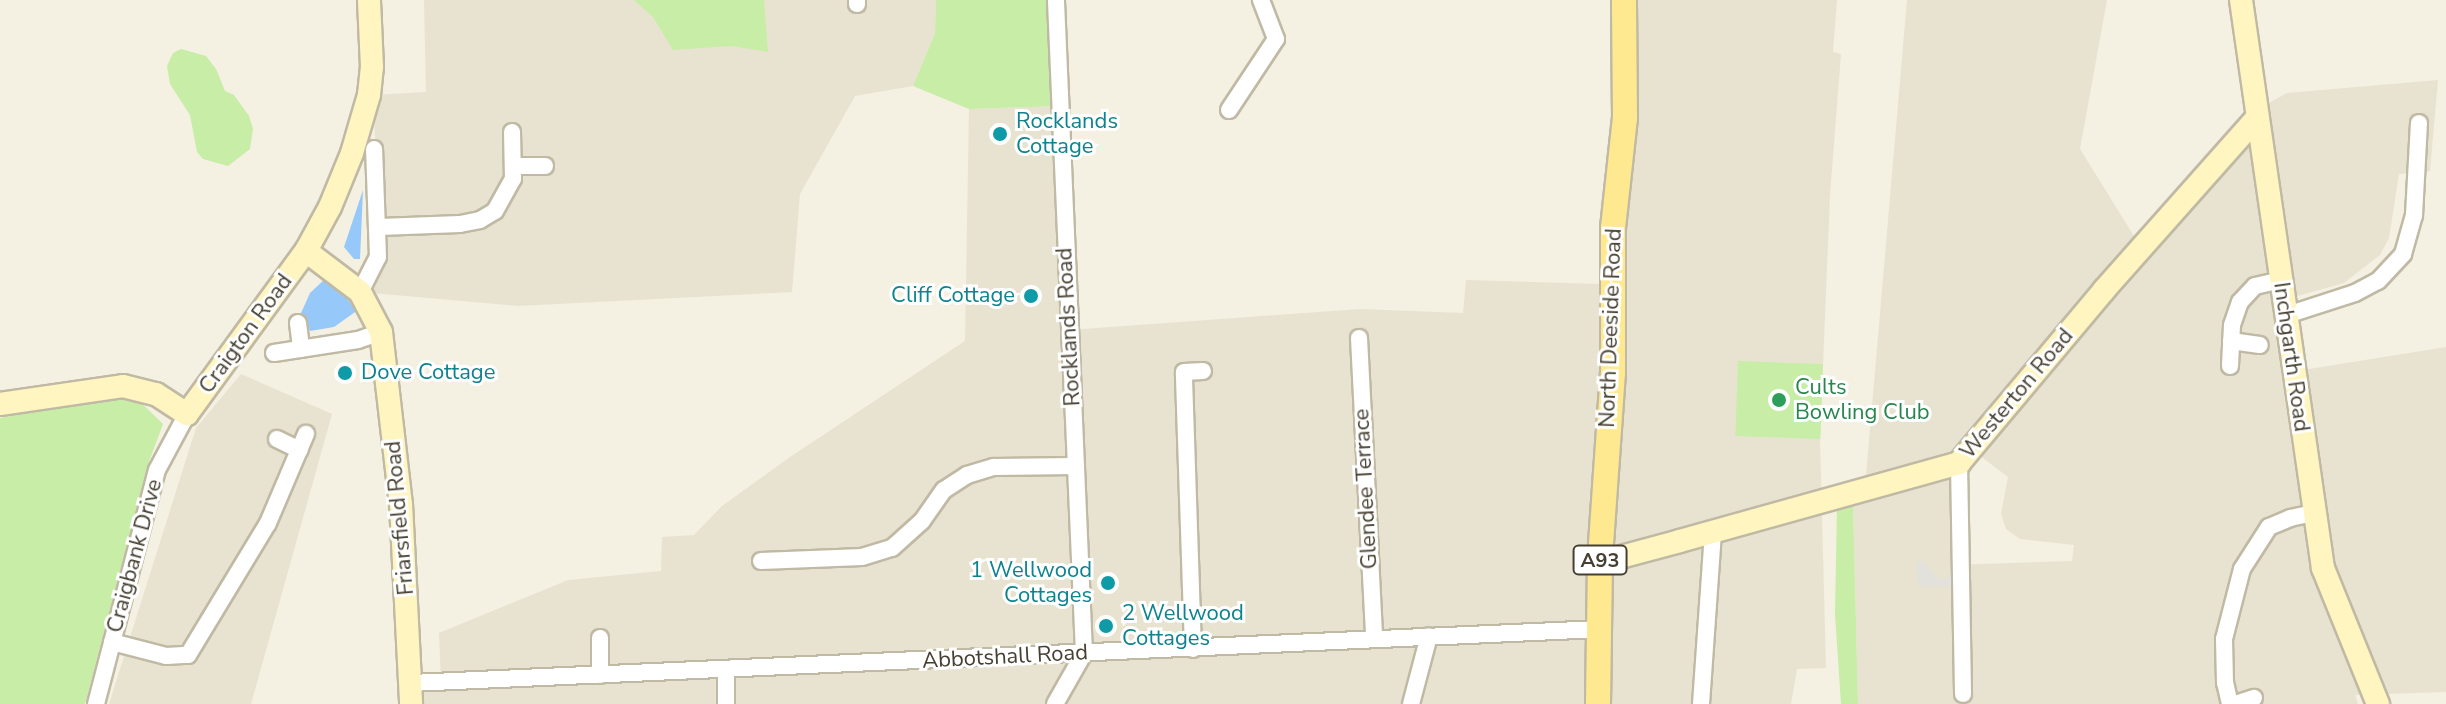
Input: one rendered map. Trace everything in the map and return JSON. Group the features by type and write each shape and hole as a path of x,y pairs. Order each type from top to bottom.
{"main road":[{"name":"North Deeside Road","path":"1598,704 1600,558 1613,373 1613,228 1625,118 1624,0"}],"street":[{"name":"Craigton Road","path":"0,404 123,386 156,394 187,414 306,251 330,207 352,153 369,95 372,67 369,0"},
{"name":"Rocklands Road","path":"1056,0 1084,653"},
{"path":"1229,110 1276,39 1261,0"},
{"name":"Inchgarth Road","path":"2241,0 2323,568 2378,704"},
{"name":"Westerton Road","path":"1600,558 1617,558 1959,463 2104,290 2256,119"},
{"path":"2287,315 2355,293 2378,281 2403,254 2414,215 2419,123"},
{"path":"379,227 480,220 495,211 506,197 513,179 512,132"},
{"path":"360,292 375,269 379,227 374,149"},
{"path":"513,166 545,166"},
{"name":"Craigton Road","path":"306,251 360,292 381,332"},
{"path":"2230,366 2236,310 2245,294 2255,286 2281,280"},
{"path":"298,323 301,349"},
{"path":"274,353 358,340 381,332"},
{"name":"Friarsfield Road","path":"381,332 401,504 411,694"},
{"name":"Glendee Terrace","path":"1359,338 1374,639"},
{"path":"2231,341 2260,345"},
{"path":"1193,649 1184,372 1203,371"},
{"name":"Craigbank Drive","path":"96,704 157,470 187,414"},
{"path":"112,642 166,656 188,655 268,523 306,434"},
{"path":"277,439 300,450"},
{"path":"1959,463 1963,694"},
{"path":"761,561 862,557 892,548 922,521 944,490 967,475 994,467 1076,466"},
{"path":"2254,698 2233,704 2225,683 2224,639 2242,569 2269,527 2313,513"},
{"path":"1701,704 1713,531"},
{"name":"Abbotshall Road","path":"411,694 600,675 1601,629"},
{"path":"1411,704 1429,636"},
{"path":"600,638 600,675"},
{"path":"1055,704 1084,653"},
{"path":"726,669 726,704"}],"shaded area":[{"path":"424,0 936,0 935,33 913,86 855,96 800,194 792,292 518,306 360,292 379,227 373,95 426,92"},
{"path":"1612,0 1837,0 1833,52 1841,54 1830,195 1820,439 1826,668 1797,669 1791,704 417,704 415,683 441,682 439,633 568,580 661,571 662,537 694,535 722,506 790,457 965,341 969,109 1058,106 1070,330 1360,309 1463,313 1466,280 1601,284 1612,116"},
{"path":"1907,0 2107,0 2080,149 2137,241 1953,461 1866,476"},
{"path":"2438,80 2430,171 2399,174 2389,238 2380,255 2344,283 2273,303 2284,373 2446,347 2446,692 2355,695 2358,704 1858,704 1853,503 1955,474 1952,565 2072,561 2074,545 2020,539 2006,529 2001,514 2008,477 1979,455 2256,110 2287,93"},
{"path":"241,374 332,414 251,704 109,704 196,428"},
{"path":"1922,561 1938,579 1948,579 1952,568 1956,569 1956,587 1918,586 1916,563"}],"green space":[{"path":"634,0 764,0 768,52 731,46 673,50 653,17"},
{"path":"936,0 1056,0 1058,106 969,109 913,86 935,33"},
{"path":"181,49 206,56 216,69 225,91 234,95 249,116 253,129 250,149 228,166 203,159 197,152 190,115 170,84 167,66 173,53"},
{"name":"Cults Bowling Club","path":"1738,361 1823,364 1820,439 1735,436"},
{"path":"134,396 163,424 147,467 85,704 0,704 0,418 99,398"},
{"path":"1853,503 1858,704 1841,704 1835,614 1837,507"}],"water":[{"path":"363,190 360,259 354,259 344,247"},
{"path":"326,278 358,310 334,327 310,331 301,313 310,293"}],"place":[{"name":"Rocklands Cottage","path":"1000,134"},
{"name":"Cliff Cottage","path":"1031,296"},
{"name":"Dove Cottage","path":"345,373"},
{"name":"Cults Bowling Club","path":"1779,400"},
{"name":"1 Wellwood Cottages","path":"1108,583"},
{"name":"2 Wellwood Cottages","path":"1106,626"}]}
